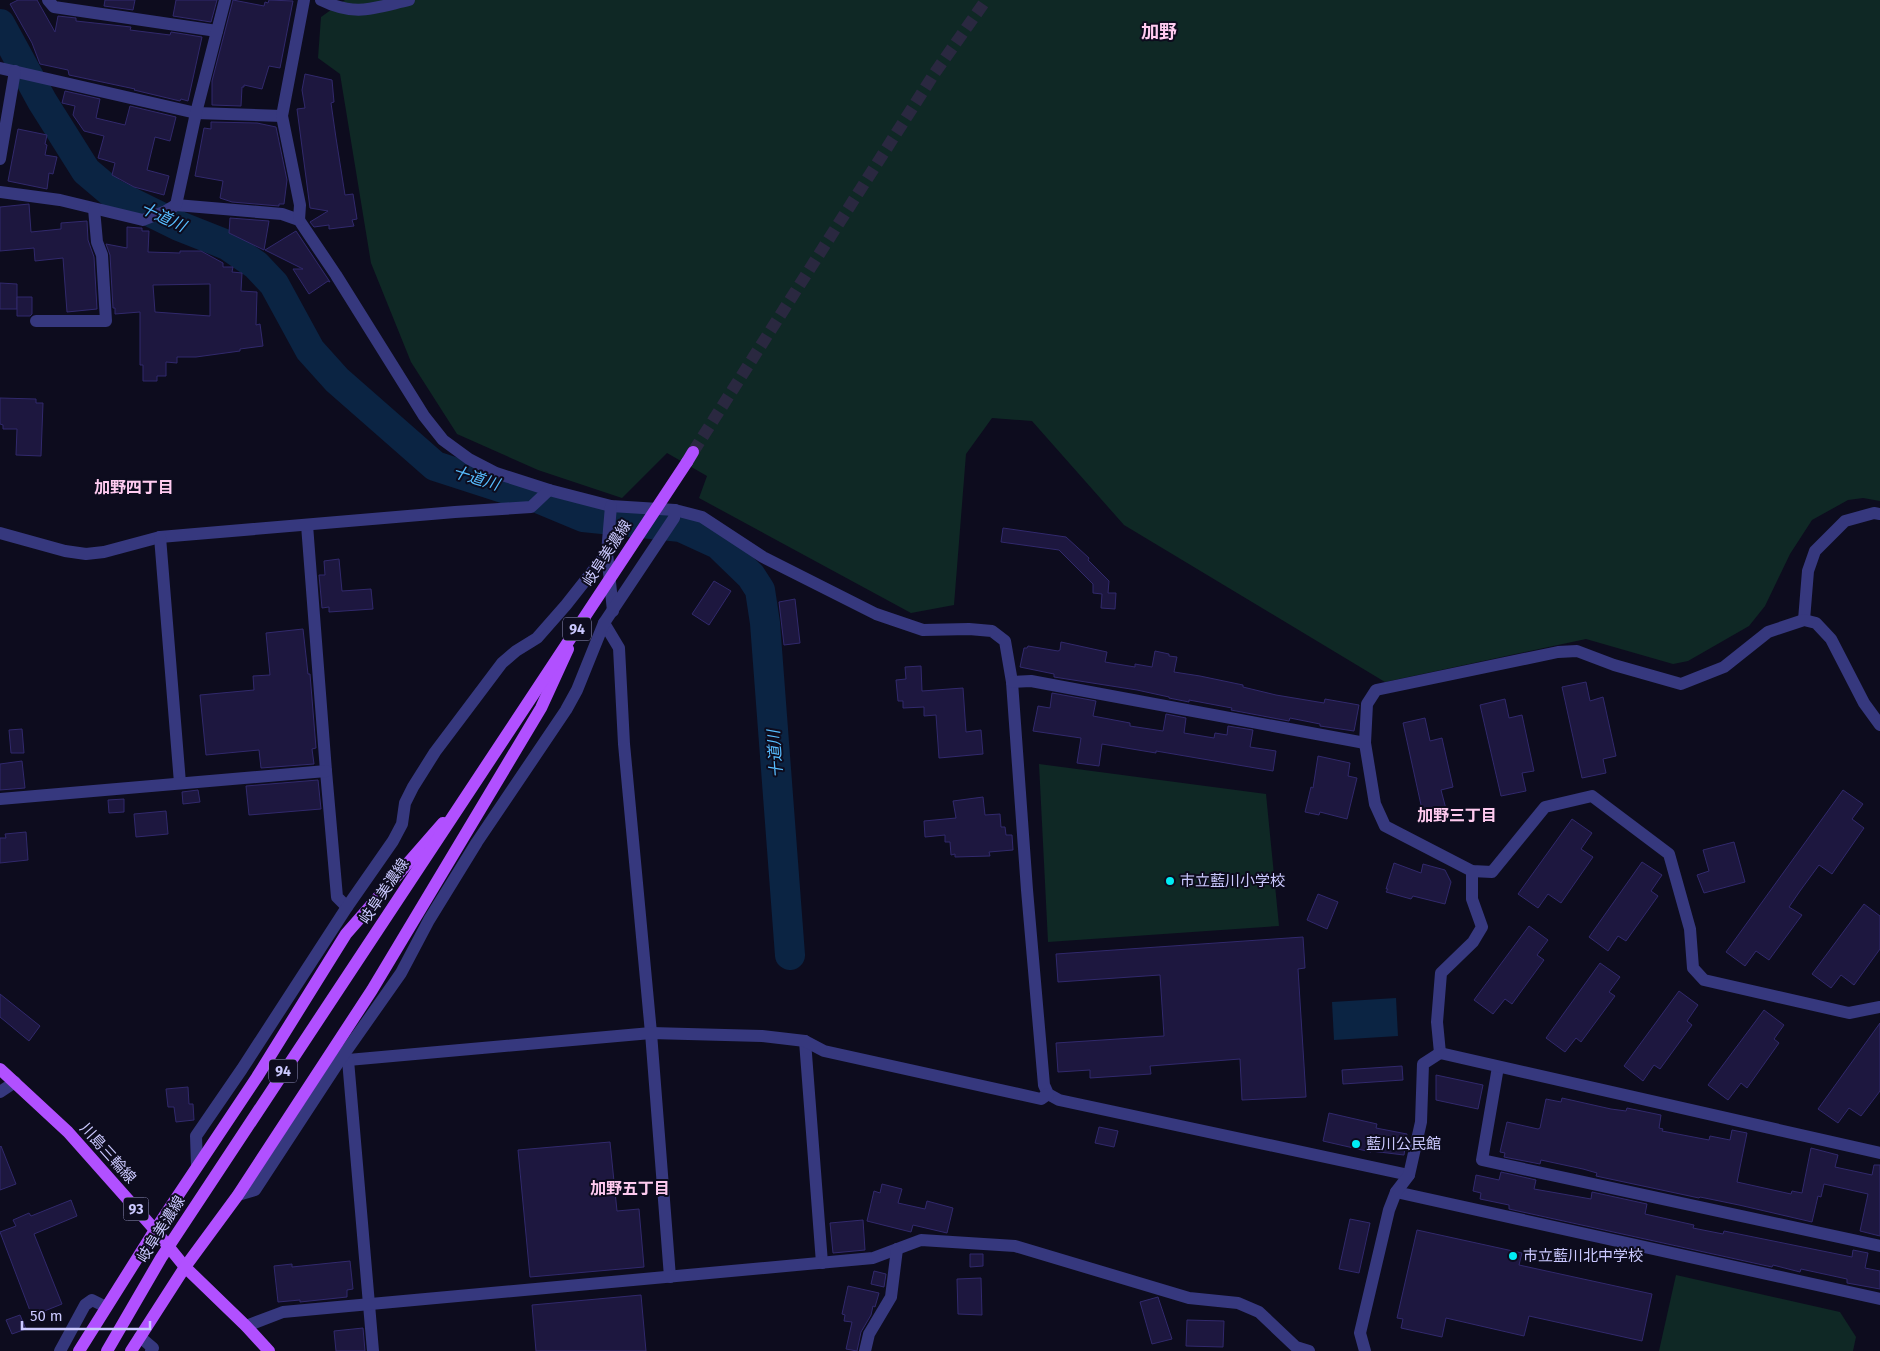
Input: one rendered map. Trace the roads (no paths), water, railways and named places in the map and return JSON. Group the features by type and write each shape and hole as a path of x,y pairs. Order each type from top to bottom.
{"main road":[{"name":"岐阜美濃線","path":"107,1351 161,1258 468,796 690,457"},
{"name":"94","path":"131,1351 185,1267 238,1194 372,990 540,708 579,627"},
{"name":"94","path":"79,1351 346,934 468,796"},
{"name":"川島三輪線","path":"0,1069 68,1132 155,1230 185,1267 270,1351"}],"street":[{"path":"48,0 54,7 217,32"},
{"path":"171,208 225,0"},
{"path":"299,220 300,205 282,116 304,0"},
{"path":"321,0 336,8 353,11 408,0"},
{"path":"0,68 196,112 282,116"},
{"path":"0,159 15,72"},
{"path":"0,192 60,200 143,220 171,208 282,214 299,220 336,275 424,416 443,440 469,459 544,495 610,514 675,510 702,517 763,556 876,614 923,630 969,629 992,631 1005,641 1012,682 1028,910 1044,1085 1048,1094 1059,1100 1409,1175"},
{"path":"36,321 106,321 102,255 97,242 94,209"},
{"path":"0,533 66,551 86,554 104,552 160,537 531,506 544,495"},
{"path":"238,1194 255,1190 345,1059 401,973 429,920 477,842 566,710 577,690 604,623 674,518 675,510"},
{"path":"1804,620 1808,571 1815,551 1845,522 1874,513 1880,514"},
{"path":"610,514 607,553 613,611"},
{"path":"307,525 337,897 347,906"},
{"path":"160,537 180,783"},
{"path":"197,1165 196,1136 242,1069 347,906 393,841 402,824 405,803 435,752 502,663 516,651 537,638 607,553"},
{"path":"1880,725 1864,703 1831,638 1816,623 1804,620 1768,632 1724,667 1681,684 1614,665 1577,651 1558,652 1376,690 1367,704 1365,743 1375,804 1385,826 1472,871 1492,872 1545,807 1592,796 1669,854 1690,929 1693,968 1704,980 1849,1013 1880,1008"},
{"path":"604,623 619,648 624,744 651,1034 670,1277"},
{"path":"1012,682 1030,681 1365,743"},
{"path":"0,799 326,771"},
{"path":"1440,1053 1437,1022 1441,973 1473,942 1482,928 1472,899 1472,871"},
{"path":"345,1059 651,1034 762,1036 805,1041 824,1051 1041,1099 1048,1094"},
{"path":"805,1041 822,1263"},
{"path":"1365,1351 1360,1334 1389,1210 1396,1192 1409,1175 1421,1122 1423,1064 1440,1053 1880,1153"},
{"path":"345,1059 373,1351"},
{"path":"1498,1067 1482,1160 1880,1246"},
{"path":"0,1092 15,1082"},
{"path":"1396,1192 1880,1299"},
{"path":"246,1326 283,1312 873,1258 921,1240 1015,1246 1189,1298 1238,1303 1260,1312 1296,1347 1309,1351"},
{"path":"865,1351 869,1334 891,1297 897,1249"},
{"path":"60,1351 84,1305 92,1300 106,1307"},
{"path":"140,1337 153,1348 151,1351"}],"water":[{"path":"1396,998 1398,1036 1334,1040 1332,1002"}],"waterway":[{"name":"十道川","path":"0,24 42,101 86,171 112,193 179,226 227,245 256,265 274,284 310,350 337,380 435,466 522,494 528,494 583,517 681,527 718,544 751,576 760,590 765,623 790,955"}],"tunnel":[{"path":"693,452 934,74 986,0"}],"place":[{"name":"市立藍川小学校","path":"1170,881"},
{"name":"藍川公民館","path":"1356,1144"},
{"name":"市立藍川北中学校","path":"1513,1256"}],"district":[{"name":"加野","path":"1159,32"},
{"name":"加野四丁目","path":"134,487"},
{"name":"加野三丁目","path":"1457,815"},
{"name":"加野五丁目","path":"630,1188"}]}
